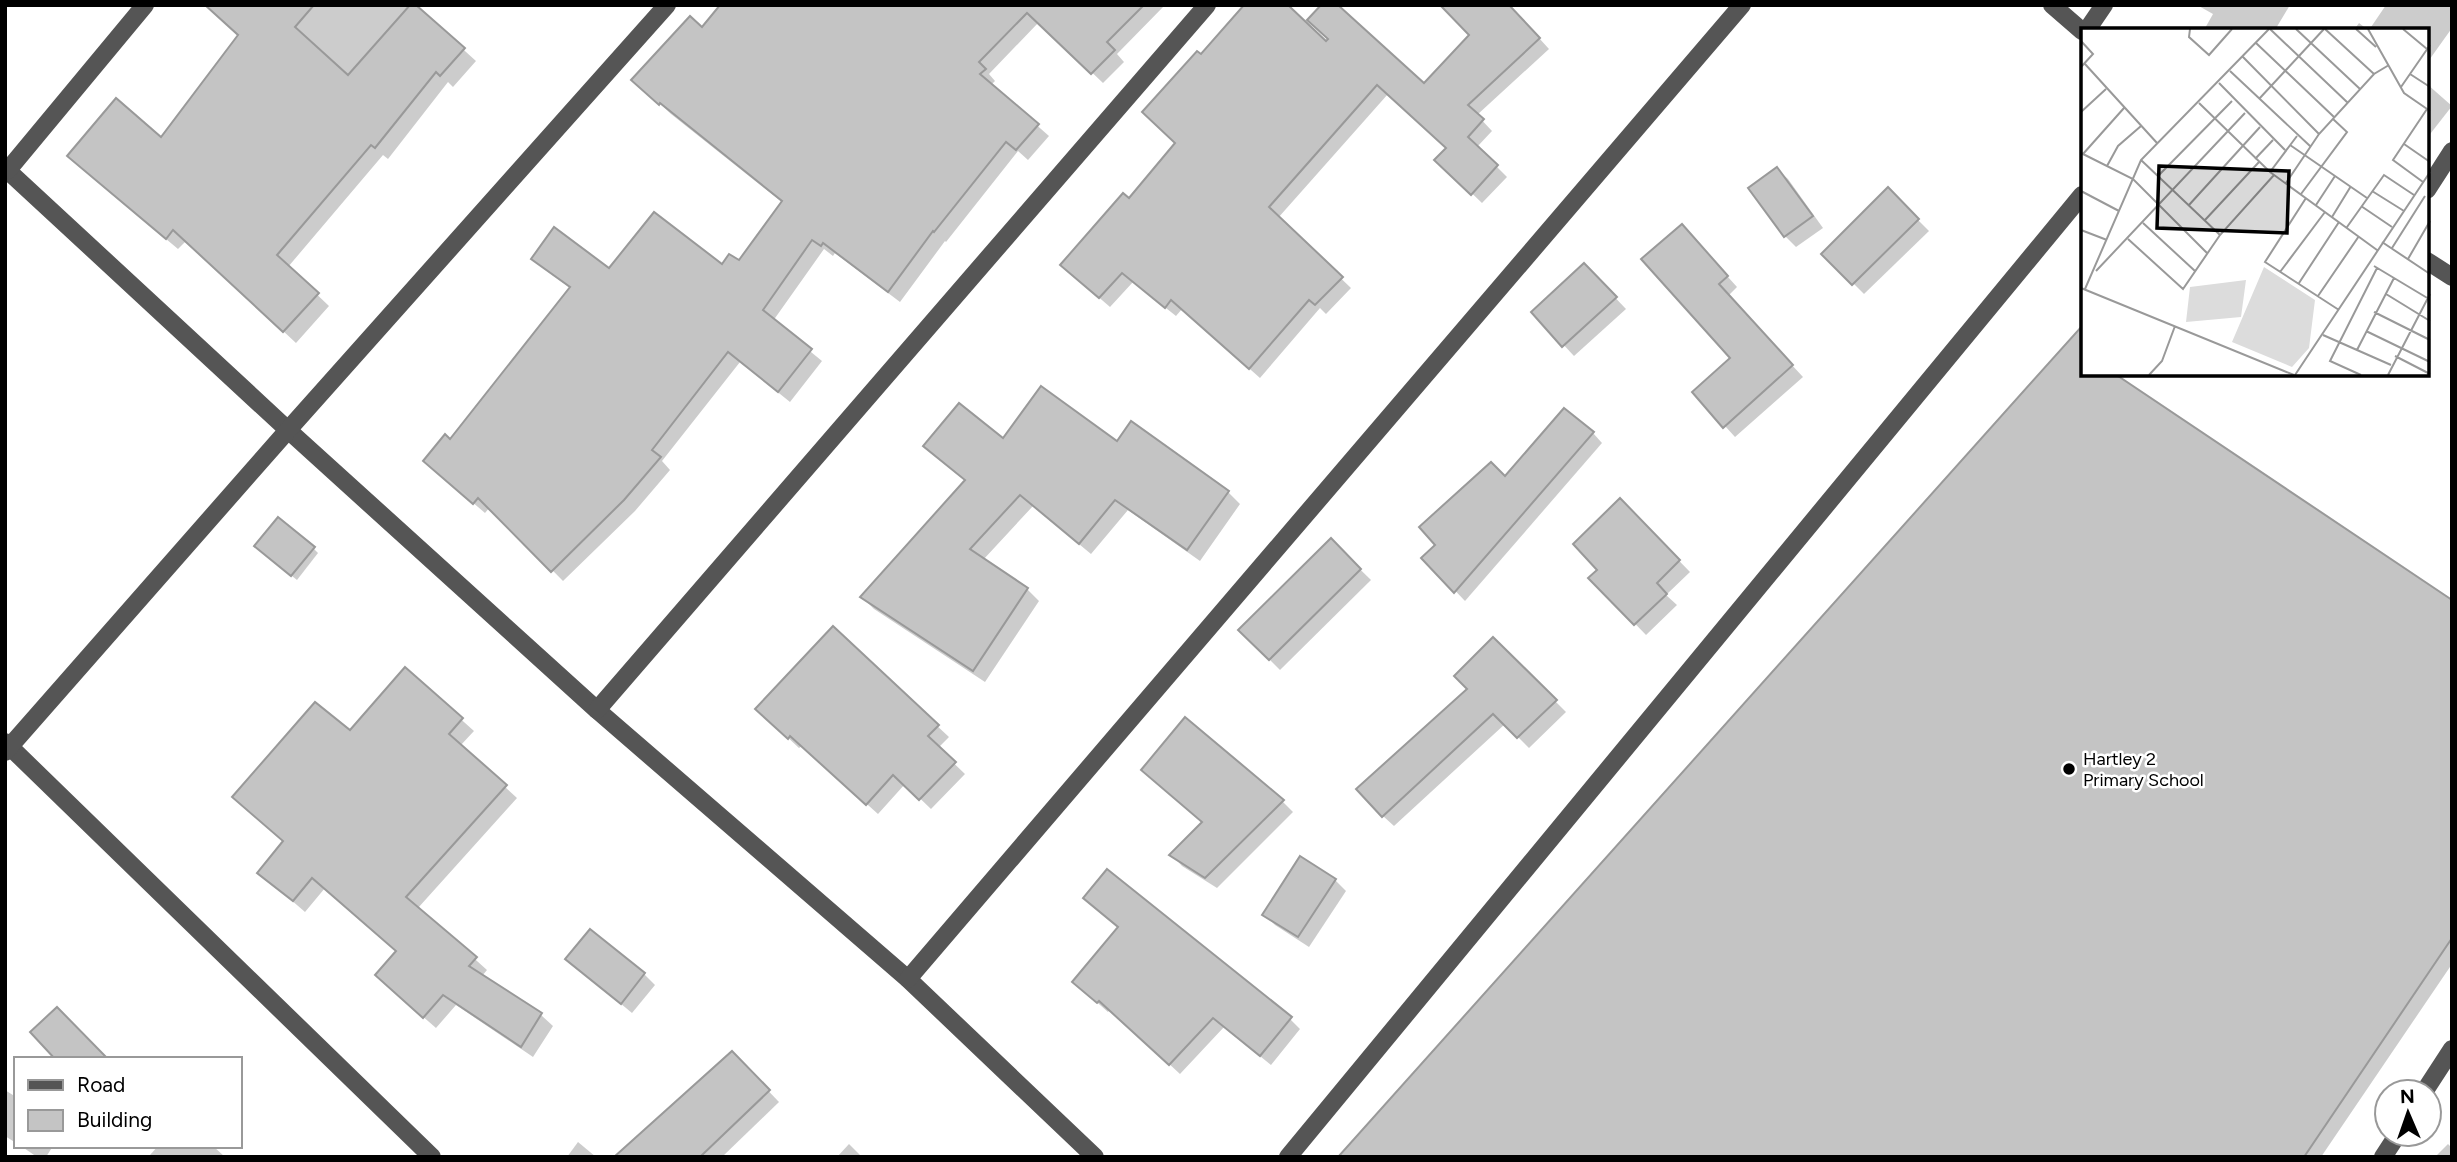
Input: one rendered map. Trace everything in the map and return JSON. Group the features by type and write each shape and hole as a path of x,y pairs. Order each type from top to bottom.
{"street":[{"path":"145,5 7,169 288,430 597,710 908,979 1095,1157"},
{"path":"432,1157 7,747 667,5"},
{"path":"597,710 1207,5"},
{"path":"908,979 1742,5"},
{"path":"2052,5 2082,28"},
{"path":"2087,28 2104,5"},
{"path":"2429,187 2452,151"},
{"path":"1288,1157 2081,196"},
{"path":"2429,262 2452,277"},
{"path":"2433,1078 2452,1049"}],"building":[{"path":"205,5 314,5 295,27 348,75 410,5 416,5 465,48 440,76 436,72 375,148 371,145 277,255 319,293 283,332 173,230 166,239 67,156 116,98 161,137 238,35"},
{"path":"720,5 1144,5 1107,42 1115,50 1091,74 1027,13 979,62 986,69 980,74 1039,124 1016,150 1006,142 933,231 888,292 823,243 821,246 812,240 763,310 812,349 778,392 728,352 652,450 661,457 624,500 551,572 478,498 473,504 423,461 445,434 450,439 570,287 531,259 554,227 609,268 654,212 722,264 729,254 739,260 782,201 631,80 690,16 702,27"},
{"path":"1244,5 1288,5 1326,41 1328,39 1307,20 1321,5 1338,5 1424,83 1469,35 1440,5 1510,6 1540,38 1468,105 1484,119 1468,137 1498,165 1471,195 1434,160 1446,148 1377,85 1269,207 1343,277 1315,305 1309,300 1249,369 1171,300 1165,308 1122,273 1099,298 1060,265 1123,193 1129,198 1175,143 1142,112 1197,51 1201,54"},
{"path":"1777,167 1813,216 1784,237 1748,188"},
{"path":"1888,187 1919,219 1852,285 1821,254"},
{"path":"1682,224 1728,276 1719,284 1793,365 1723,428 1692,392 1730,358 1641,259"},
{"path":"1584,263 1617,297 1562,347 1531,312"},
{"name":"Hartley 2 Primary School","path":"2081,327 2081,376 2118,376 2452,600 2452,938 2304,1157 1338,1157"},
{"path":"1041,386 1117,441 1131,421 1229,491 1187,550 1115,500 1079,544 1020,495 970,549 1028,588 973,671 860,597 965,480 923,446 959,403 1003,438"},
{"path":"1564,408 1594,432 1454,593 1421,558 1435,545 1419,527 1491,462 1505,476"},
{"path":"1620,498 1680,560 1657,583 1667,594 1634,625 1588,578 1597,570 1573,544"},
{"path":"278,517 315,547 291,576 254,546"},
{"path":"1331,538 1361,569 1269,660 1238,630"},
{"path":"833,626 939,725 928,736 956,762 919,800 893,775 866,805 790,736 788,739 755,709"},
{"path":"1493,637 1557,700 1517,738 1493,714 1382,817 1356,789 1467,689 1454,676"},
{"path":"405,667 463,718 449,734 507,785 406,897 477,957 469,966 542,1013 521,1047 443,995 423,1018 375,975 396,951 312,878 293,901 257,873 283,841 232,797 315,702 350,730"},
{"path":"1185,717 1284,800 1205,878 1169,855 1202,822 1141,770"},
{"path":"1300,856 1336,879 1298,937 1262,915"},
{"path":"1107,869 1292,1017 1260,1056 1213,1018 1169,1065 1099,1001 1097,1003 1072,982 1118,927 1083,898"},
{"path":"590,929 645,973 621,1004 565,959"},
{"path":"57,1007 106,1057 53,1057 30,1032"},
{"path":"732,1051 770,1090 700,1157 614,1157"}],"place":[{"name":"Hartley 2 Primary School","path":"2069,769"}]}
